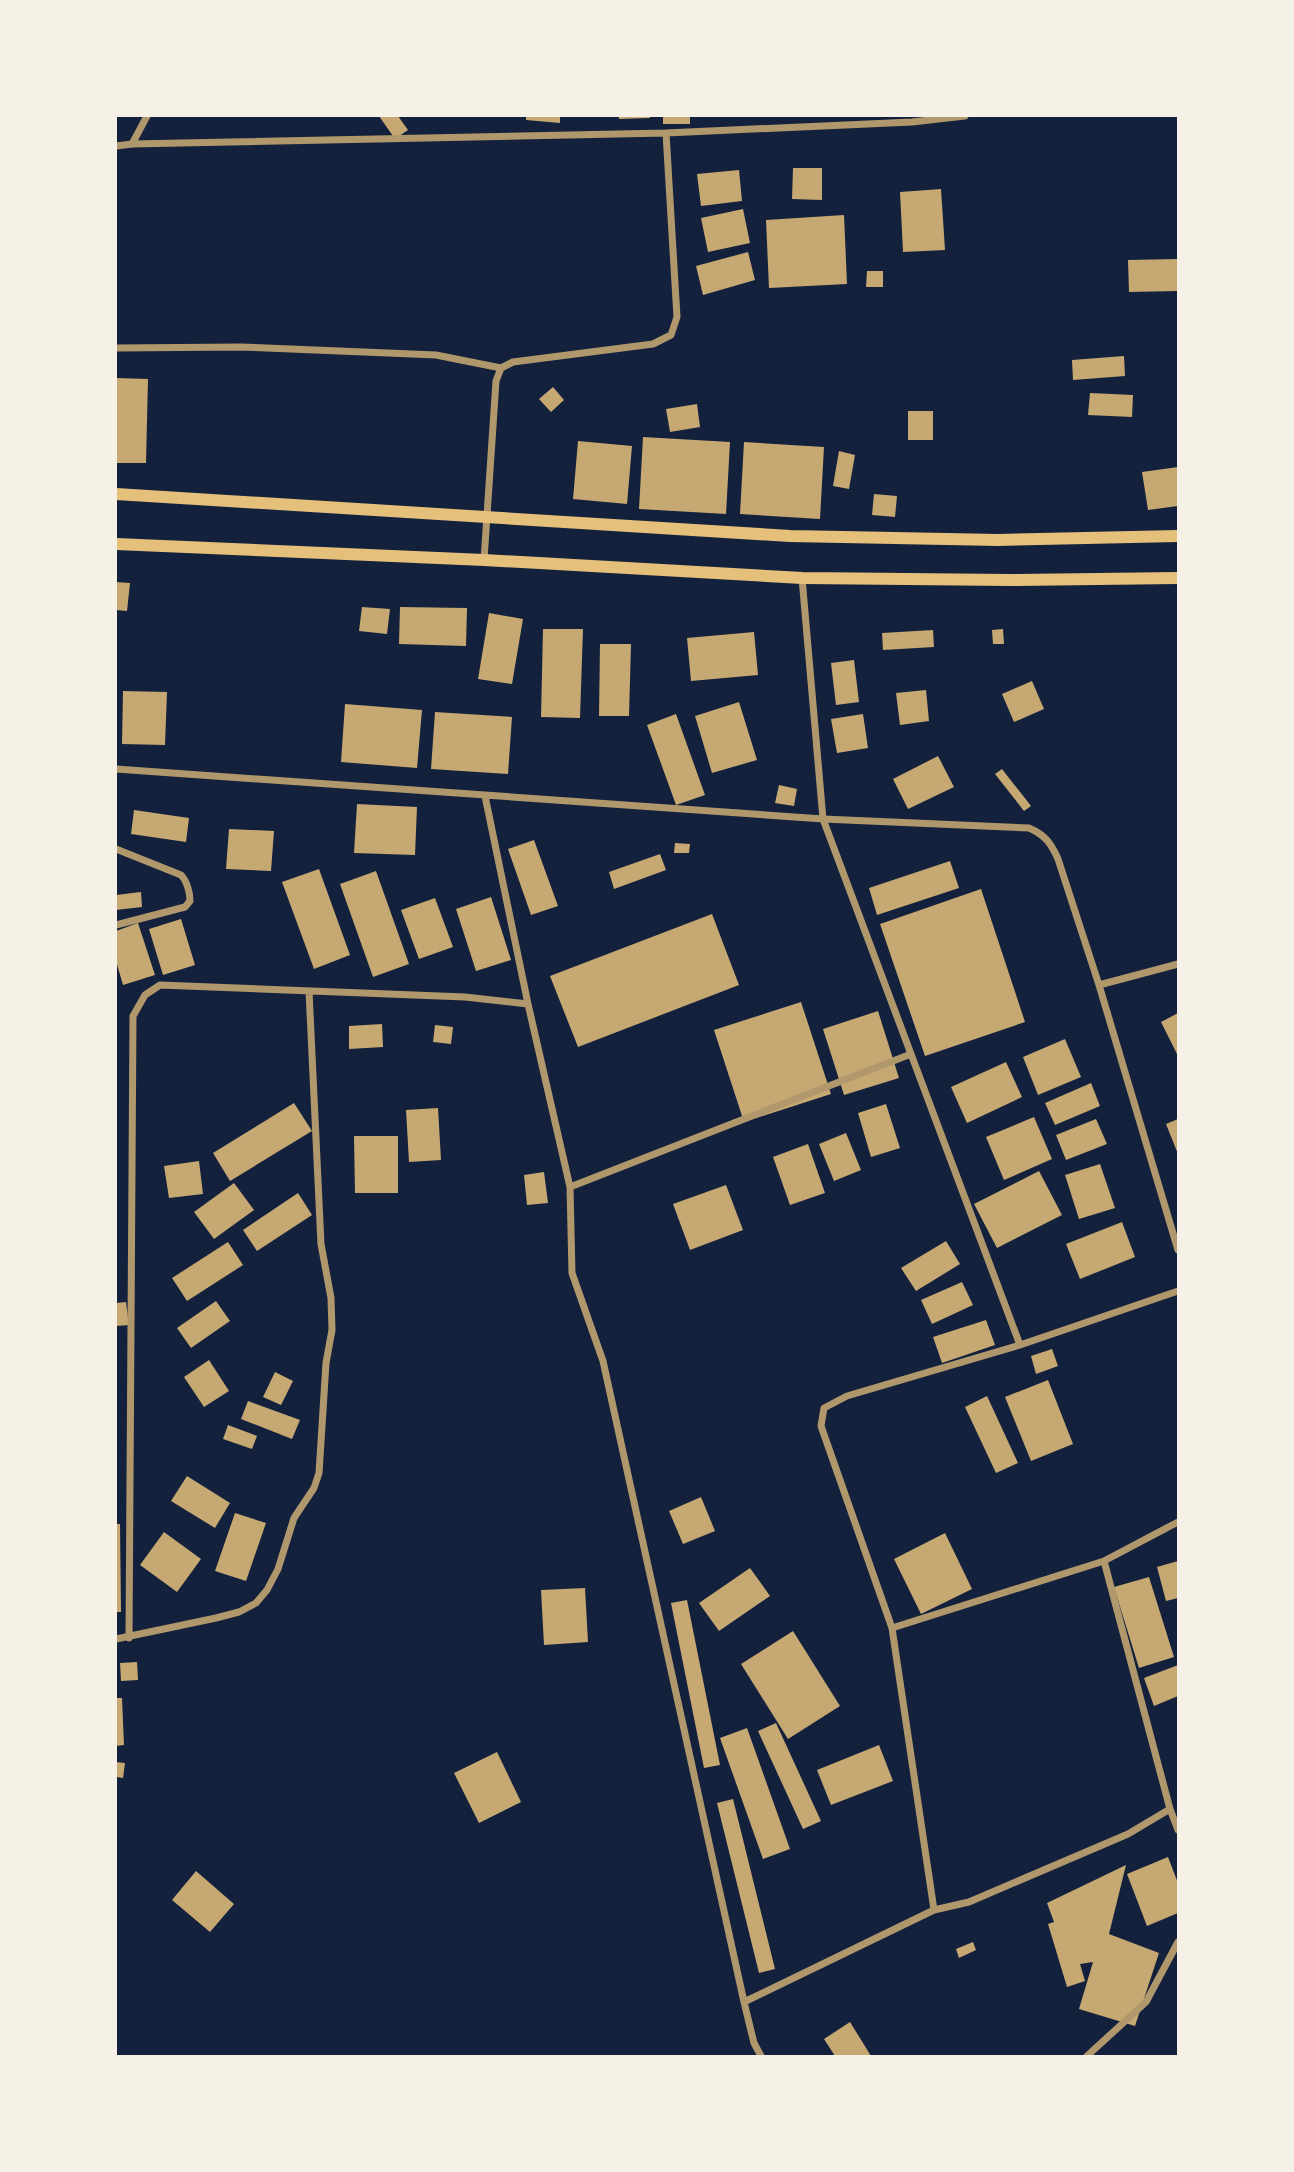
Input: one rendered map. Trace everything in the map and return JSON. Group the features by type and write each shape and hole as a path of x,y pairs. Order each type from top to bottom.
{"main road":[{"path":"116,495 790,536 998,540 1178,536"},
{"path":"116,544 484,560 802,578 1178,578"}],"street":[{"path":"132,144 147,116"},
{"path":"116,146 666,133 912,122 965,116"},
{"path":"116,348 242,347 436,355 501,368 513,362 653,344 671,335 677,317 666,133"},
{"path":"484,560 489,518 496,381 501,368"},
{"path":"802,578 823,819 1020,1345"},
{"path":"116,769 823,819 1017,826 1042,834 1051,844 1058,859 1100,985 1178,1250"},
{"path":"485,796 528,1004 570,1187 572,1273 603,1361 744,2002 754,2043 761,2056"},
{"path":"116,849 181,875 186,881 190,897 185,907 116,925"},
{"path":"1100,985 1178,964"},
{"path":"129,1637 133,1016 145,995 160,985 465,997 528,1004"},
{"path":"116,1639 239,1612 256,1603 267,1590 278,1569 294,1518 314,1488 319,1473 326,1363 332,1329 331,1298 321,1244 309,991"},
{"path":"570,1187 911,1054"},
{"path":"934,1910 892,1628 821,1426 824,1408 847,1396 1020,1345 1178,1291"},
{"path":"892,1628 1104,1561 1178,1522"},
{"path":"1104,1561 1170,1809 1178,1830"},
{"path":"744,2002 934,1910 968,1902 1128,1834 1170,1809"},
{"path":"1087,2056 1146,2002 1178,1942"}],"building":[{"path":"379,116 398,116 408,130 395,139"},
{"path":"526,116 560,116 560,123 526,120"},
{"path":"619,116 650,116 650,118 619,119"},
{"path":"663,116 690,116 690,124 663,124"},
{"path":"793,168 822,168 822,200 792,199"},
{"path":"739,170 742,201 701,206 697,174"},
{"path":"941,189 945,250 903,252 900,192"},
{"path":"743,209 750,243 708,252 701,218"},
{"path":"844,215 847,284 769,288 766,220"},
{"path":"748,252 755,280 703,295 696,266"},
{"path":"1178,259 1178,291 1129,292 1128,260"},
{"path":"867,271 883,271 883,287 866,287"},
{"path":"1124,356 1125,376 1073,380 1072,360"},
{"path":"116,378 148,379 146,463 116,463"},
{"path":"553,387 564,400 551,412 539,399"},
{"path":"1090,393 1133,395 1132,417 1088,415"},
{"path":"697,404 700,427 670,432 666,409"},
{"path":"908,411 933,411 933,440 908,440"},
{"path":"643,437 730,442 726,514 639,509"},
{"path":"578,441 632,446 627,504 573,499"},
{"path":"744,442 824,447 820,519 740,514"},
{"path":"839,451 855,455 849,489 833,486"},
{"path":"1178,467 1178,506 1148,510 1142,472"},
{"path":"874,494 897,496 895,517 872,515"},
{"path":"116,582 130,583 127,611 116,610"},
{"path":"362,607 390,609 387,634 359,631"},
{"path":"400,607 467,608 466,646 399,644"},
{"path":"489,613 523,619 512,684 478,679"},
{"path":"543,629 583,629 580,718 541,717"},
{"path":"1003,629 1004,644 993,644 992,630"},
{"path":"933,630 934,647 883,650 882,633"},
{"path":"754,632 758,675 691,681 687,638"},
{"path":"600,644 631,644 629,716 599,716"},
{"path":"854,660 859,702 836,705 831,663"},
{"path":"1032,681 1044,709 1014,722 1002,694"},
{"path":"926,690 929,721 900,725 896,693"},
{"path":"123,691 167,692 165,745 122,744"},
{"path":"739,702 757,760 712,773 695,716"},
{"path":"345,704 422,710 417,768 341,762"},
{"path":"435,712 512,717 508,774 431,769"},
{"path":"676,714 705,795 676,805 647,725"},
{"path":"863,714 868,748 837,753 831,719"},
{"path":"938,756 954,787 908,809 893,779"},
{"path":"1002,769 1031,806 1024,811 995,774"},
{"path":"779,785 797,789 794,806 775,803"},
{"path":"357,804 417,807 415,855 354,853"},
{"path":"134,810 189,818 186,842 131,834"},
{"path":"229,829 274,831 271,871 226,869"},
{"path":"534,840 558,906 531,915 508,849"},
{"path":"675,843 690,844 689,853 674,853"},
{"path":"660,854 666,870 614,889 609,872"},
{"path":"950,861 959,888 877,915 869,888"},
{"path":"319,869 350,955 314,969 282,882"},
{"path":"376,871 409,964 373,977 340,884"},
{"path":"981,889 1025,1022 925,1056 880,924"},
{"path":"141,892 142,907 116,910 116,895"},
{"path":"491,897 511,960 476,971 456,909"},
{"path":"435,898 453,947 419,959 401,910"},
{"path":"712,914 739,985 578,1047 550,976"},
{"path":"181,919 195,965 163,975 149,929"},
{"path":"138,923 155,975 123,985 116,961 116,931"},
{"path":"801,1002 831,1094 744,1122 714,1030"},
{"path":"878,1011 899,1078 844,1095 823,1029"},
{"path":"1178,1013 1178,1056 1161,1022"},
{"path":"382,1024 383,1047 349,1049 349,1026"},
{"path":"435,1025 453,1027 451,1044 433,1042"},
{"path":"1065,1039 1081,1077 1038,1095 1023,1057"},
{"path":"1006,1062 1022,1097 967,1123 951,1087"},
{"path":"1091,1083 1100,1106 1055,1125 1045,1103"},
{"path":"294,1103 312,1131 230,1181 213,1153"},
{"path":"886,1104 900,1148 871,1157 858,1113"},
{"path":"438,1108 441,1160 409,1162 406,1110"},
{"path":"1034,1117 1052,1159 1004,1180 986,1137"},
{"path":"1096,1119 1107,1144 1066,1160 1056,1135"},
{"path":"1178,1119 1178,1154 1166,1124"},
{"path":"846,1133 861,1170 834,1181 819,1144"},
{"path":"354,1136 398,1136 398,1193 355,1193"},
{"path":"808,1144 825,1193 790,1205 773,1157"},
{"path":"199,1161 203,1194 169,1198 164,1166"},
{"path":"1100,1164 1115,1208 1079,1219 1065,1175"},
{"path":"1039,1171 1062,1215 997,1248 974,1204"},
{"path":"544,1172 548,1203 527,1205 524,1175"},
{"path":"234,1183 254,1210 214,1239 194,1212"},
{"path":"726,1185 743,1230 690,1250 673,1204"},
{"path":"298,1193 312,1215 257,1251 243,1230"},
{"path":"1122,1222 1135,1257 1080,1279 1066,1244"},
{"path":"946,1241 960,1264 916,1291 901,1268"},
{"path":"228,1242 243,1265 187,1301 172,1278"},
{"path":"962,1282 973,1305 932,1324 921,1300"},
{"path":"216,1301 230,1321 191,1348 177,1328"},
{"path":"126,1302 129,1325 116,1326 116,1303"},
{"path":"986,1320 995,1345 942,1363 933,1337"},
{"path":"1052,1349 1058,1366 1036,1374 1031,1356"},
{"path":"209,1360 229,1391 204,1407 184,1377"},
{"path":"275,1372 293,1381 281,1405 263,1397"},
{"path":"1048,1380 1073,1444 1031,1461 1005,1397"},
{"path":"987,1396 1018,1463 996,1473 965,1407"},
{"path":"248,1401 300,1420 292,1439 241,1419"},
{"path":"228,1425 257,1436 252,1449 223,1439"},
{"path":"187,1476 230,1503 215,1528 171,1501"},
{"path":"701,1497 715,1531 683,1544 669,1511"},
{"path":"235,1513 266,1523 246,1581 215,1571"},
{"path":"116,1524 120,1524 121,1612 116,1612"},
{"path":"164,1532 201,1559 177,1592 140,1565"},
{"path":"945,1533 972,1589 921,1614 894,1559"},
{"path":"1178,1561 1178,1598 1166,1601 1157,1567"},
{"path":"750,1568 770,1596 719,1631 699,1603"},
{"path":"1149,1577 1174,1657 1139,1668 1114,1587"},
{"path":"585,1588 588,1642 544,1645 541,1590"},
{"path":"687,1600 720,1765 704,1768 671,1603"},
{"path":"793,1631 840,1706 788,1739 741,1664"},
{"path":"137,1662 138,1680 121,1681 120,1663"},
{"path":"1178,1665 1178,1696 1154,1706 1144,1678"},
{"path":"116,1698 122,1698 124,1745 116,1746"},
{"path":"776,1723 821,1821 803,1829 758,1731"},
{"path":"747,1728 790,1849 763,1859 720,1738"},
{"path":"879,1745 893,1781 831,1805 817,1770"},
{"path":"497,1752 521,1802 479,1823 454,1773"},
{"path":"116,1762 125,1763 123,1778 116,1777"},
{"path":"733,1799 775,1969 759,1973 717,1803"},
{"path":"1168,1857 1178,1883 1178,1913 1147,1926 1127,1874"},
{"path":"1126,1865 1109,1934 1159,1953 1135,2026 1079,2009 1093,1962 1080,1964 1085,1981 1067,1987 1048,1924 1054,1922 1047,1903"},
{"path":"196,1871 234,1904 210,1932 172,1900"},
{"path":"973,1942 976,1950 959,1958 956,1949"},
{"path":"850,2022 871,2056 835,2056 824,2039"}]}
